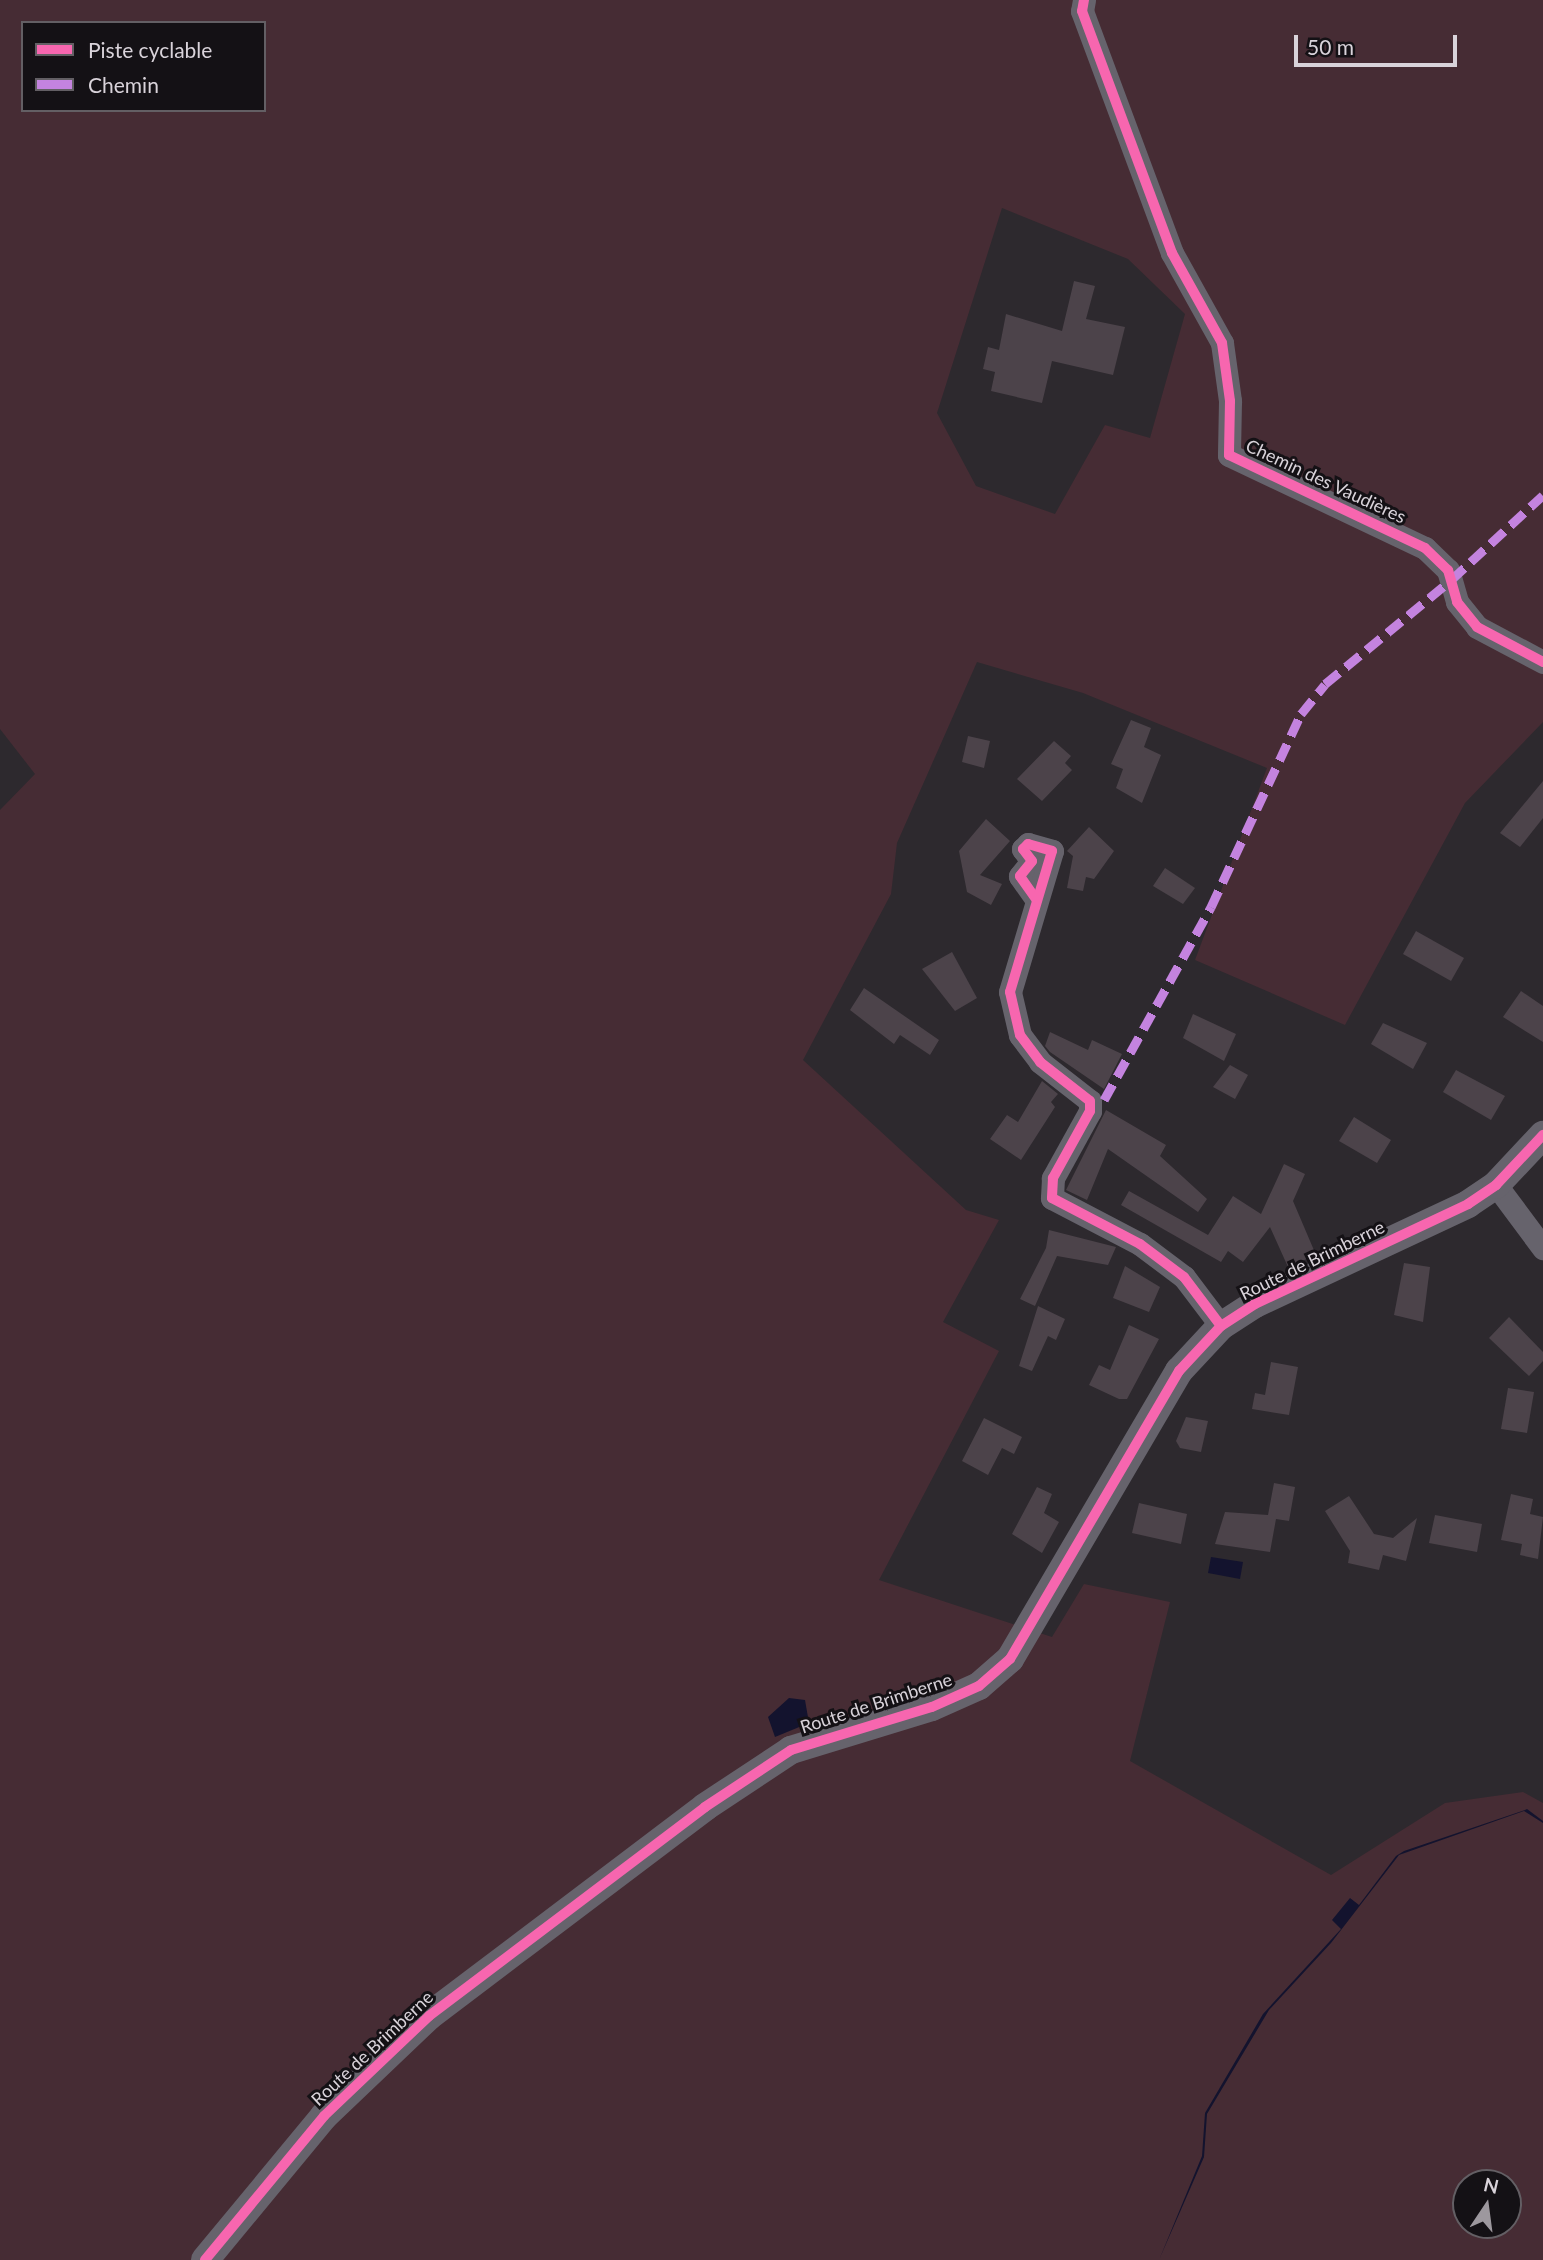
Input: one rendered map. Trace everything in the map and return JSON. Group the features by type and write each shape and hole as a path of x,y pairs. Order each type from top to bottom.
{"street":[{"name":"Chemin des Vaudières","path":"1084,0 1082,11 1172,253 1222,343 1230,401 1229,455 1426,548 1448,570 1457,603 1477,626 1543,662"},
{"path":"1036,899 1010,992 1020,1035 1040,1062 1090,1101 1090,1111 1053,1178 1052,1198 1140,1244 1184,1276 1221,1326"},
{"name":"Route de Brimberne","path":"205,2260 324,2116 429,2016 705,1807 791,1750 932,1707 979,1686 1010,1659 1179,1371 1221,1326 1496,1185 1543,1135"},
{"path":"1496,1185 1543,1248"}],"shaded area":[{"path":"0,0 1543,0 1543,722 1465,803 1345,1025 1195,960 1267,768 1083,693 977,662 897,843 891,894 803,1060 966,1210 999,1220 943,1322 999,1351 879,1580 1052,1637 1084,1584 1170,1602 1130,1761 1331,1875 1445,1803 1523,1792 1543,1803 1543,2260 0,2260 0,810 35,774 0,729","holes":["1002,208 1128,259 1185,314 1150,438 1105,425 1055,514 976,486 937,413"]},
{"path":"1211,1557 1243,1562 1240,1579 1208,1573"},
{"path":"789,1698 805,1700 809,1723 775,1737 768,1717"},
{"path":"1527,1809 1543,1823 1524,1811 1399,1855 1331,1943 1269,2010 1207,2114 1204,2157 1159,2260 1202,2156 1205,2113 1263,2014 1341,1929 1332,1920 1350,1898 1359,1905 1396,1856 1404,1851"}],"building":[{"path":"1074,281 1095,286 1086,319 1125,327 1113,375 1052,361 1042,403 991,391 995,372 983,369 988,347 999,350 1006,314 1062,331"},
{"path":"1131,720 1151,728 1144,747 1161,755 1142,803 1116,788 1123,769 1111,764"},
{"path":"968,736 990,741 984,768 962,762"},
{"path":"1054,741 1071,756 1065,763 1072,770 1042,801 1017,779"},
{"path":"1543,781 1543,818 1520,847 1500,833"},
{"path":"986,819 1010,841 980,875 1002,884 991,905 967,892 959,851"},
{"path":"1089,827 1114,851 1094,879 1086,877 1083,891 1067,888 1073,856 1067,851"},
{"path":"1165,868 1195,888 1183,904 1153,886"},
{"path":"1416,931 1464,958 1451,981 1403,954"},
{"path":"952,952 977,998 955,1011 922,969"},
{"path":"864,988 939,1040 930,1055 900,1035 894,1044 850,1010"},
{"path":"1521,991 1543,1006 1543,1042 1503,1017"},
{"path":"1193,1014 1236,1034 1224,1061 1183,1038"},
{"path":"1383,1023 1427,1043 1413,1069 1371,1044"},
{"path":"1050,1032 1088,1050 1092,1040 1122,1054 1104,1089 1050,1052 1045,1046"},
{"path":"1230,1065 1248,1075 1235,1099 1213,1087"},
{"path":"1456,1070 1505,1096 1491,1120 1443,1092"},
{"path":"1042,1081 1058,1094 1051,1102 1055,1107 1021,1160 990,1139 1007,1115 1018,1122"},
{"path":"1106,1110 1166,1145 1160,1156 1207,1199 1198,1212 1108,1149 1087,1200 1066,1190"},
{"path":"1354,1117 1391,1140 1377,1163 1339,1141"},
{"path":"1284,1164 1305,1174 1293,1201 1316,1255 1288,1267 1270,1227 1243,1262 1228,1251 1221,1262 1121,1205 1129,1191 1208,1235 1233,1196 1261,1214"},
{"path":"1049,1230 1116,1247 1108,1265 1057,1256 1035,1306 1020,1299 1046,1248"},
{"path":"1404,1263 1430,1267 1423,1322 1394,1315"},
{"path":"1125,1266 1160,1287 1149,1312 1113,1298"},
{"path":"1038,1306 1065,1319 1056,1340 1048,1336 1032,1371 1019,1366"},
{"path":"1509,1317 1543,1352 1543,1361 1529,1376 1489,1338"},
{"path":"1129,1325 1159,1339 1127,1399 1119,1399 1089,1385 1099,1365 1110,1370"},
{"path":"1271,1362 1298,1367 1289,1415 1252,1409 1255,1393 1265,1395"},
{"path":"1508,1388 1534,1392 1527,1433 1501,1429"},
{"path":"1186,1417 1208,1421 1201,1452 1180,1448 1176,1441"},
{"path":"984,1418 1022,1437 1014,1454 1002,1448 988,1475 962,1461"},
{"path":"1274,1483 1295,1487 1289,1521 1276,1519 1270,1552 1215,1544 1225,1512 1268,1515"},
{"path":"1037,1487 1052,1494 1044,1513 1059,1522 1042,1553 1012,1534"},
{"path":"1511,1494 1533,1499 1530,1514 1543,1517 1538,1559 1520,1555 1522,1544 1501,1540"},
{"path":"1349,1496 1374,1534 1393,1538 1417,1518 1406,1561 1383,1555 1379,1570 1348,1563 1350,1551 1325,1511"},
{"path":"1139,1503 1187,1514 1181,1544 1132,1533"},
{"path":"1435,1515 1482,1524 1477,1552 1429,1543"}],"marked path":[{"path":"1104,1100 1211,907 1301,714 1325,684 1451,580 1543,495"}],"cycle path":[{"path":"1084,0 1082,11 1172,253 1222,343 1230,401 1229,455 1425,548 1448,570 1457,602 1477,627 1543,662"},
{"path":"1036,899 1020,876 1032,861 1023,849 1028,844 1052,851 1010,992 1020,1035 1040,1062 1090,1101 1090,1111 1053,1178 1052,1198 1140,1244 1184,1277 1221,1326"},
{"path":"205,2260 324,2116 429,2016 705,1807 791,1750 932,1707 979,1686 1010,1659 1179,1371 1221,1326 1255,1304 1468,1204 1496,1185 1543,1135"}]}
